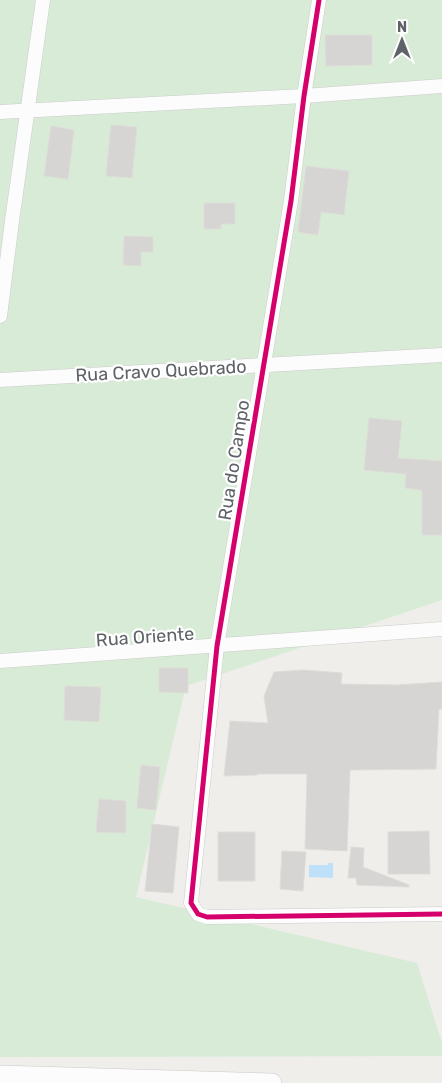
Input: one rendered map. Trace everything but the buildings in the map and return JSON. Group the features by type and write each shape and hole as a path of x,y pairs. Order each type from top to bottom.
{"main road":[{"path":"0,1075 272,1083"}],"street":[{"path":"0,316 43,0"},
{"name":"Rua do Campo","path":"319,0 304,96 291,201 217,646 190,903 198,914 206,917 442,914"},
{"path":"0,112 304,96 442,86"},
{"name":"Rua Cravo Quebrado","path":"0,380 442,355"},
{"name":"Rua Oriente","path":"0,661 442,629"}],"green space":[{"path":"0,0 442,0 442,600 186,686 136,897 417,963 442,1043 442,1056 0,1057"}],"water":[{"path":"328,863 333,863 333,878 309,877 309,865 328,865"}],"cycle path":[{"path":"319,0 304,96 291,201 217,646 191,903 198,914 207,917 442,914"}]}
